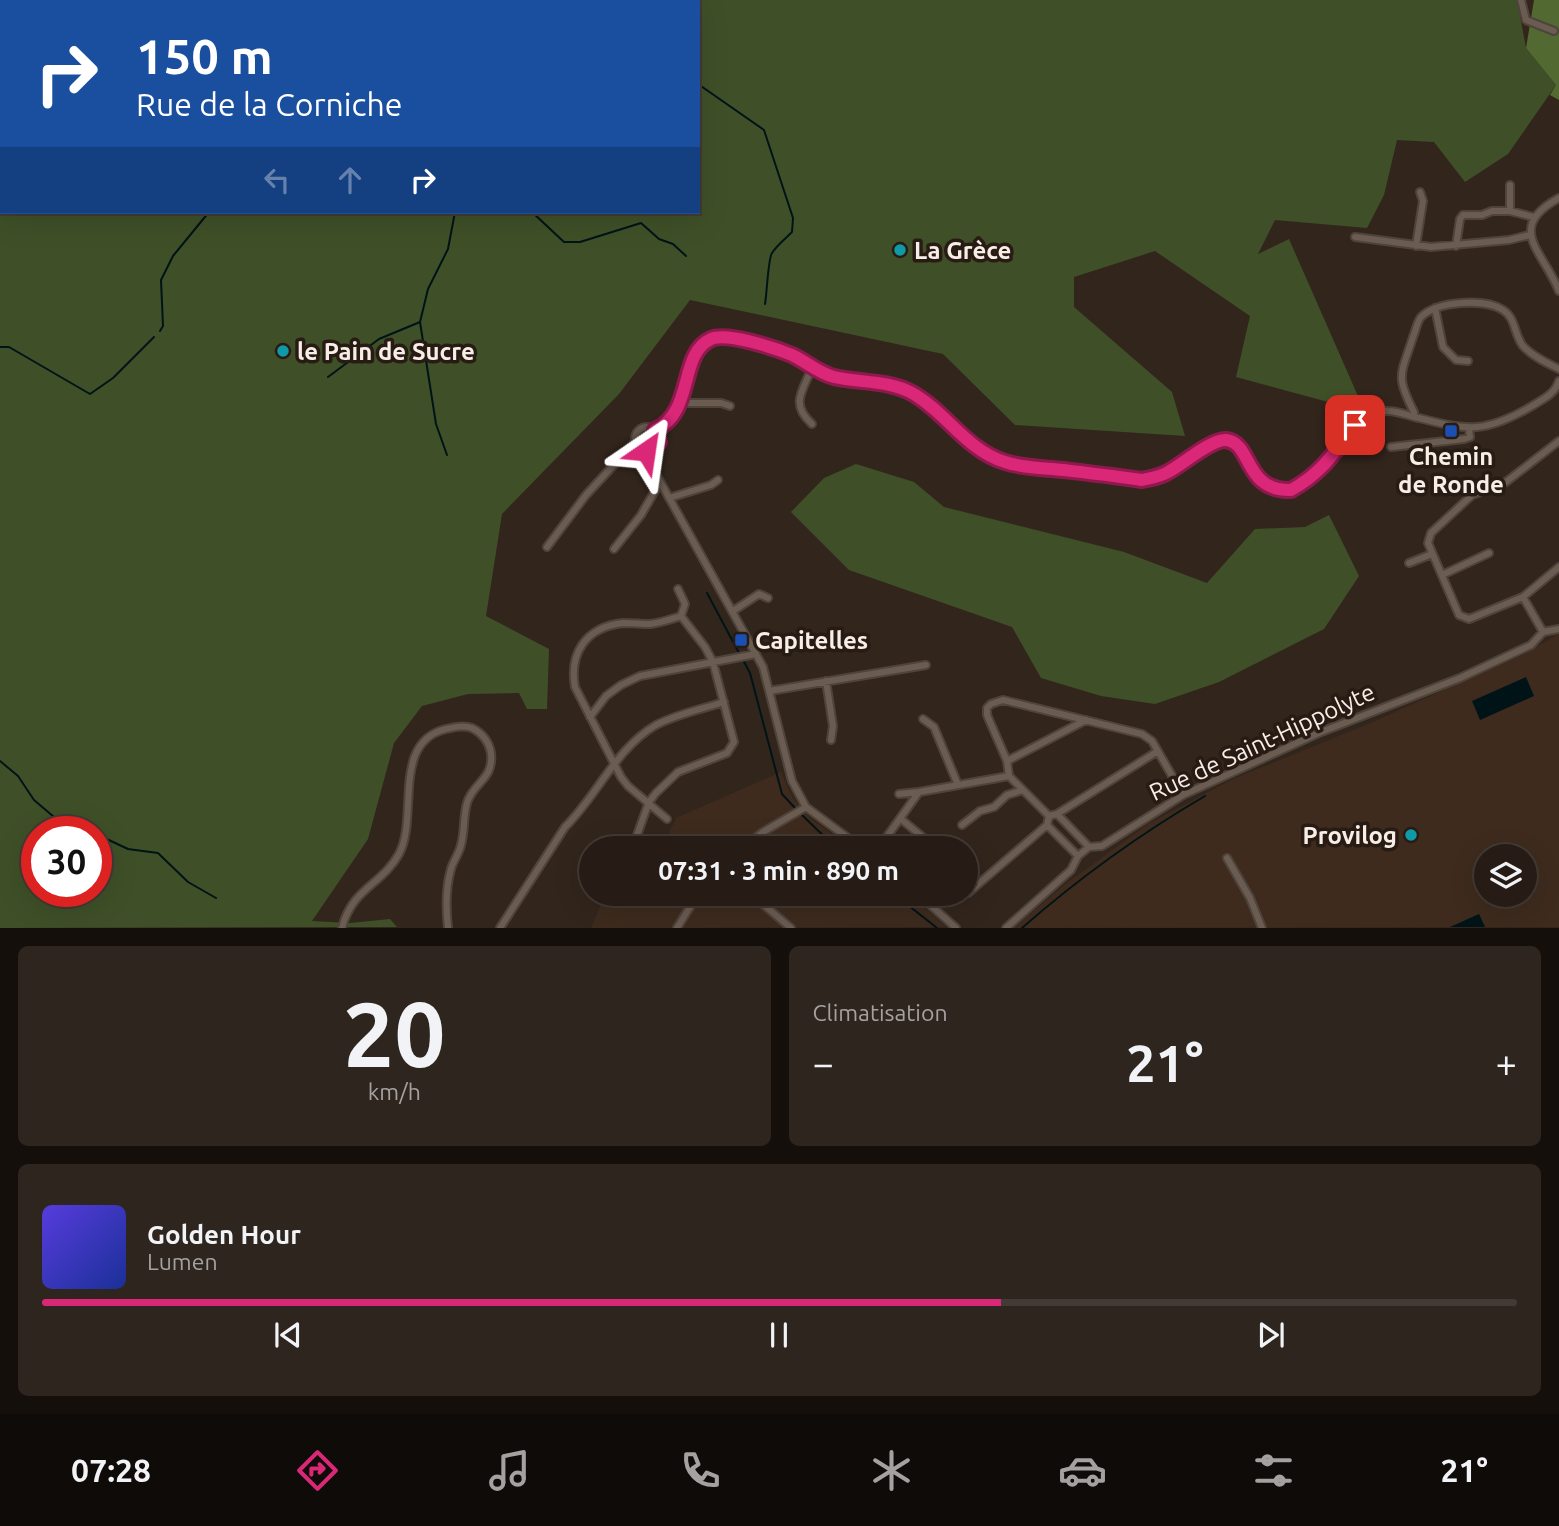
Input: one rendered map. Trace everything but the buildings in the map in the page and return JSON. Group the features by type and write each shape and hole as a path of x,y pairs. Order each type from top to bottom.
{"street":[{"path":"1521,0 1526,20 1554,31"},
{"path":"1510,185 1510,211"},
{"path":"1416,246 1423,201 1420,192"},
{"path":"1559,198 1545,205 1533,217 1530,235 1532,245 1547,266 1559,291"},
{"path":"1456,246 1460,219 1464,215 1510,211 1533,217"},
{"path":"1355,237 1416,246 1456,246 1530,235"},
{"path":"1547,266 1559,269"},
{"path":"1414,417 1401,379 1419,319 1446,305 1490,304 1505,311 1514,323 1524,346 1559,369"},
{"path":"1435,309 1443,347 1456,360 1468,361"},
{"path":"655,430 668,424 680,403 696,352 708,340 731,337 794,356 812,368 837,378 888,384 908,391 924,401 984,453 1004,462 1026,467 1142,480 1159,476 1214,443 1227,440 1241,450 1256,478 1266,486 1291,490 1316,473 1333,457 1355,425 1374,412 1389,410 1456,428 1490,426 1510,419 1549,396 1557,388 1559,381"},
{"path":"812,368 798,403 801,415 812,424"},
{"path":"680,403 721,403 730,406"},
{"path":"649,427 655,430 659,442 650,450 639,448 635,442 639,429 649,427"},
{"path":"1391,447 1464,439 1470,437 1469,429"},
{"path":"1559,441 1506,482 1472,495 1431,533 1428,543 1460,615 1469,619 1523,597 1559,567"},
{"path":"547,547 586,495 635,442"},
{"path":"650,450 652,467 762,667 785,761 804,809 844,836"},
{"path":"669,498 711,485 718,480"},
{"path":"614,549 641,515 660,482"},
{"path":"1409,564 1432,554"},
{"path":"1442,575 1489,554"},
{"path":"678,589 685,604 681,616"},
{"path":"733,611 759,594 768,598"},
{"path":"1523,597 1543,632"},
{"path":"637,836 649,802 678,772 731,750 734,742 713,662 681,616"},
{"path":"667,819 628,786 614,765 575,687 572,671 577,651 589,636 621,623 650,624 681,616"},
{"name":"Rue de Saint-Hippolyte","path":"1006,928 1071,870 1078,856 1089,847 1102,846 1183,794 1321,732 1460,678 1531,645 1543,632 1559,629"},
{"path":"590,716 606,696 640,676 756,654"},
{"path":"769,691 926,665"},
{"path":"827,681 833,726 831,740"},
{"path":"1049,816 1009,776 1007,761 987,715 987,708 991,704 1003,700 1142,734 1152,741 1183,794"},
{"path":"500,928 565,827 578,815 628,748 656,725 724,702"},
{"path":"923,719 934,727 958,785"},
{"path":"1007,761 1086,720"},
{"path":"342,928 352,902 388,870 399,854 408,824 407,795 414,759 421,745 442,729 467,726 488,743 491,763 486,777 468,801 461,848 450,872 448,928"},
{"path":"1049,816 1058,814 1158,751"},
{"path":"899,794 1009,776"},
{"path":"962,825 980,811 994,807 1007,795 1023,790"},
{"path":"888,836 919,792"},
{"path":"761,836 804,809"},
{"path":"1058,814 1089,847"},
{"path":"978,884 1047,825 1049,816"},
{"path":"901,819 921,836"},
{"path":"1047,825 1078,856"},
{"path":"1227,858 1251,898 1262,928"},
{"path":"677,928 691,906"},
{"path":"765,906 791,928"},
{"path":"931,906 956,928"}],"shaded area":[{"path":"1559,634 1559,927 1013,928 1063,886 1148,824 1233,779 1373,722 1522,655"},
{"path":"1526,677 1534,696 1480,720 1472,701"},
{"path":"781,772 792,797 810,818 834,836 667,836 676,818"},
{"path":"600,906 922,906 946,927 591,928"},
{"path":"1479,914 1485,927 1450,927"}],"green space":[{"path":"700,0 1517,0 1526,48 1556,85 1508,154 1465,182 1434,142 1397,140 1384,195 1367,228 1275,220 1258,254 1289,239 1365,412 1236,377 1250,316 1155,251 1074,277 1074,307 1172,392 1185,436 1015,425 943,354 690,300 619,394 502,514 486,616 549,649 547,709 527,709 519,693 468,694 422,706 394,743 368,839 312,921 350,923 390,919 397,927 0,928 0,214 700,214"},
{"path":"1534,0 1559,0 1559,100 1550,95 1556,85 1526,48"},
{"path":"856,464 914,482 944,507 1124,552 1207,583 1255,529 1305,527 1329,515 1359,576 1324,629 1219,682 1155,704 1101,696 1041,678 1012,627 849,570 791,512 824,478"}],"waterway":[{"path":"700,85 764,130 793,218 792,232 776,247 771,256 765,304"},
{"path":"160,331 163,326 161,280 173,256 207,214"},
{"path":"447,455 436,424 420,322 428,289 448,249 455,214"},
{"path":"534,214 564,242 580,242 641,223 659,239 673,244 686,256"},
{"path":"328,377 379,339 420,322"},
{"path":"0,347 9,347 90,394 113,378 154,337"},
{"path":"707,593 739,653"},
{"path":"742,658 750,673 782,794 796,809"},
{"path":"0,761 18,776 34,800 53,816"},
{"path":"1022,928 1110,858 1205,796"},
{"path":"800,813 824,836"},
{"path":"112,842 128,849 158,853 188,882 216,898"},
{"path":"909,906 937,928"}],"place":[{"name":"La Grèce","path":"900,250"},
{"name":"le Pain de Sucre","path":"283,351"},
{"name":"Chemin de Ronde","path":"1451,431"},
{"name":"Capitelles","path":"741,640"},
{"name":"Provilog","path":"1411,835"}],"route":[{"path":"646,451 659,442 655,430 668,424 675,414 696,352 708,340 718,337 731,337 794,356 812,368 837,378 888,384 908,391 924,401 984,453 1004,462 1026,467 1142,480 1170,471 1214,443 1227,440 1241,450 1256,478 1266,486 1291,490 1305,482 1333,457 1355,425"}]}
